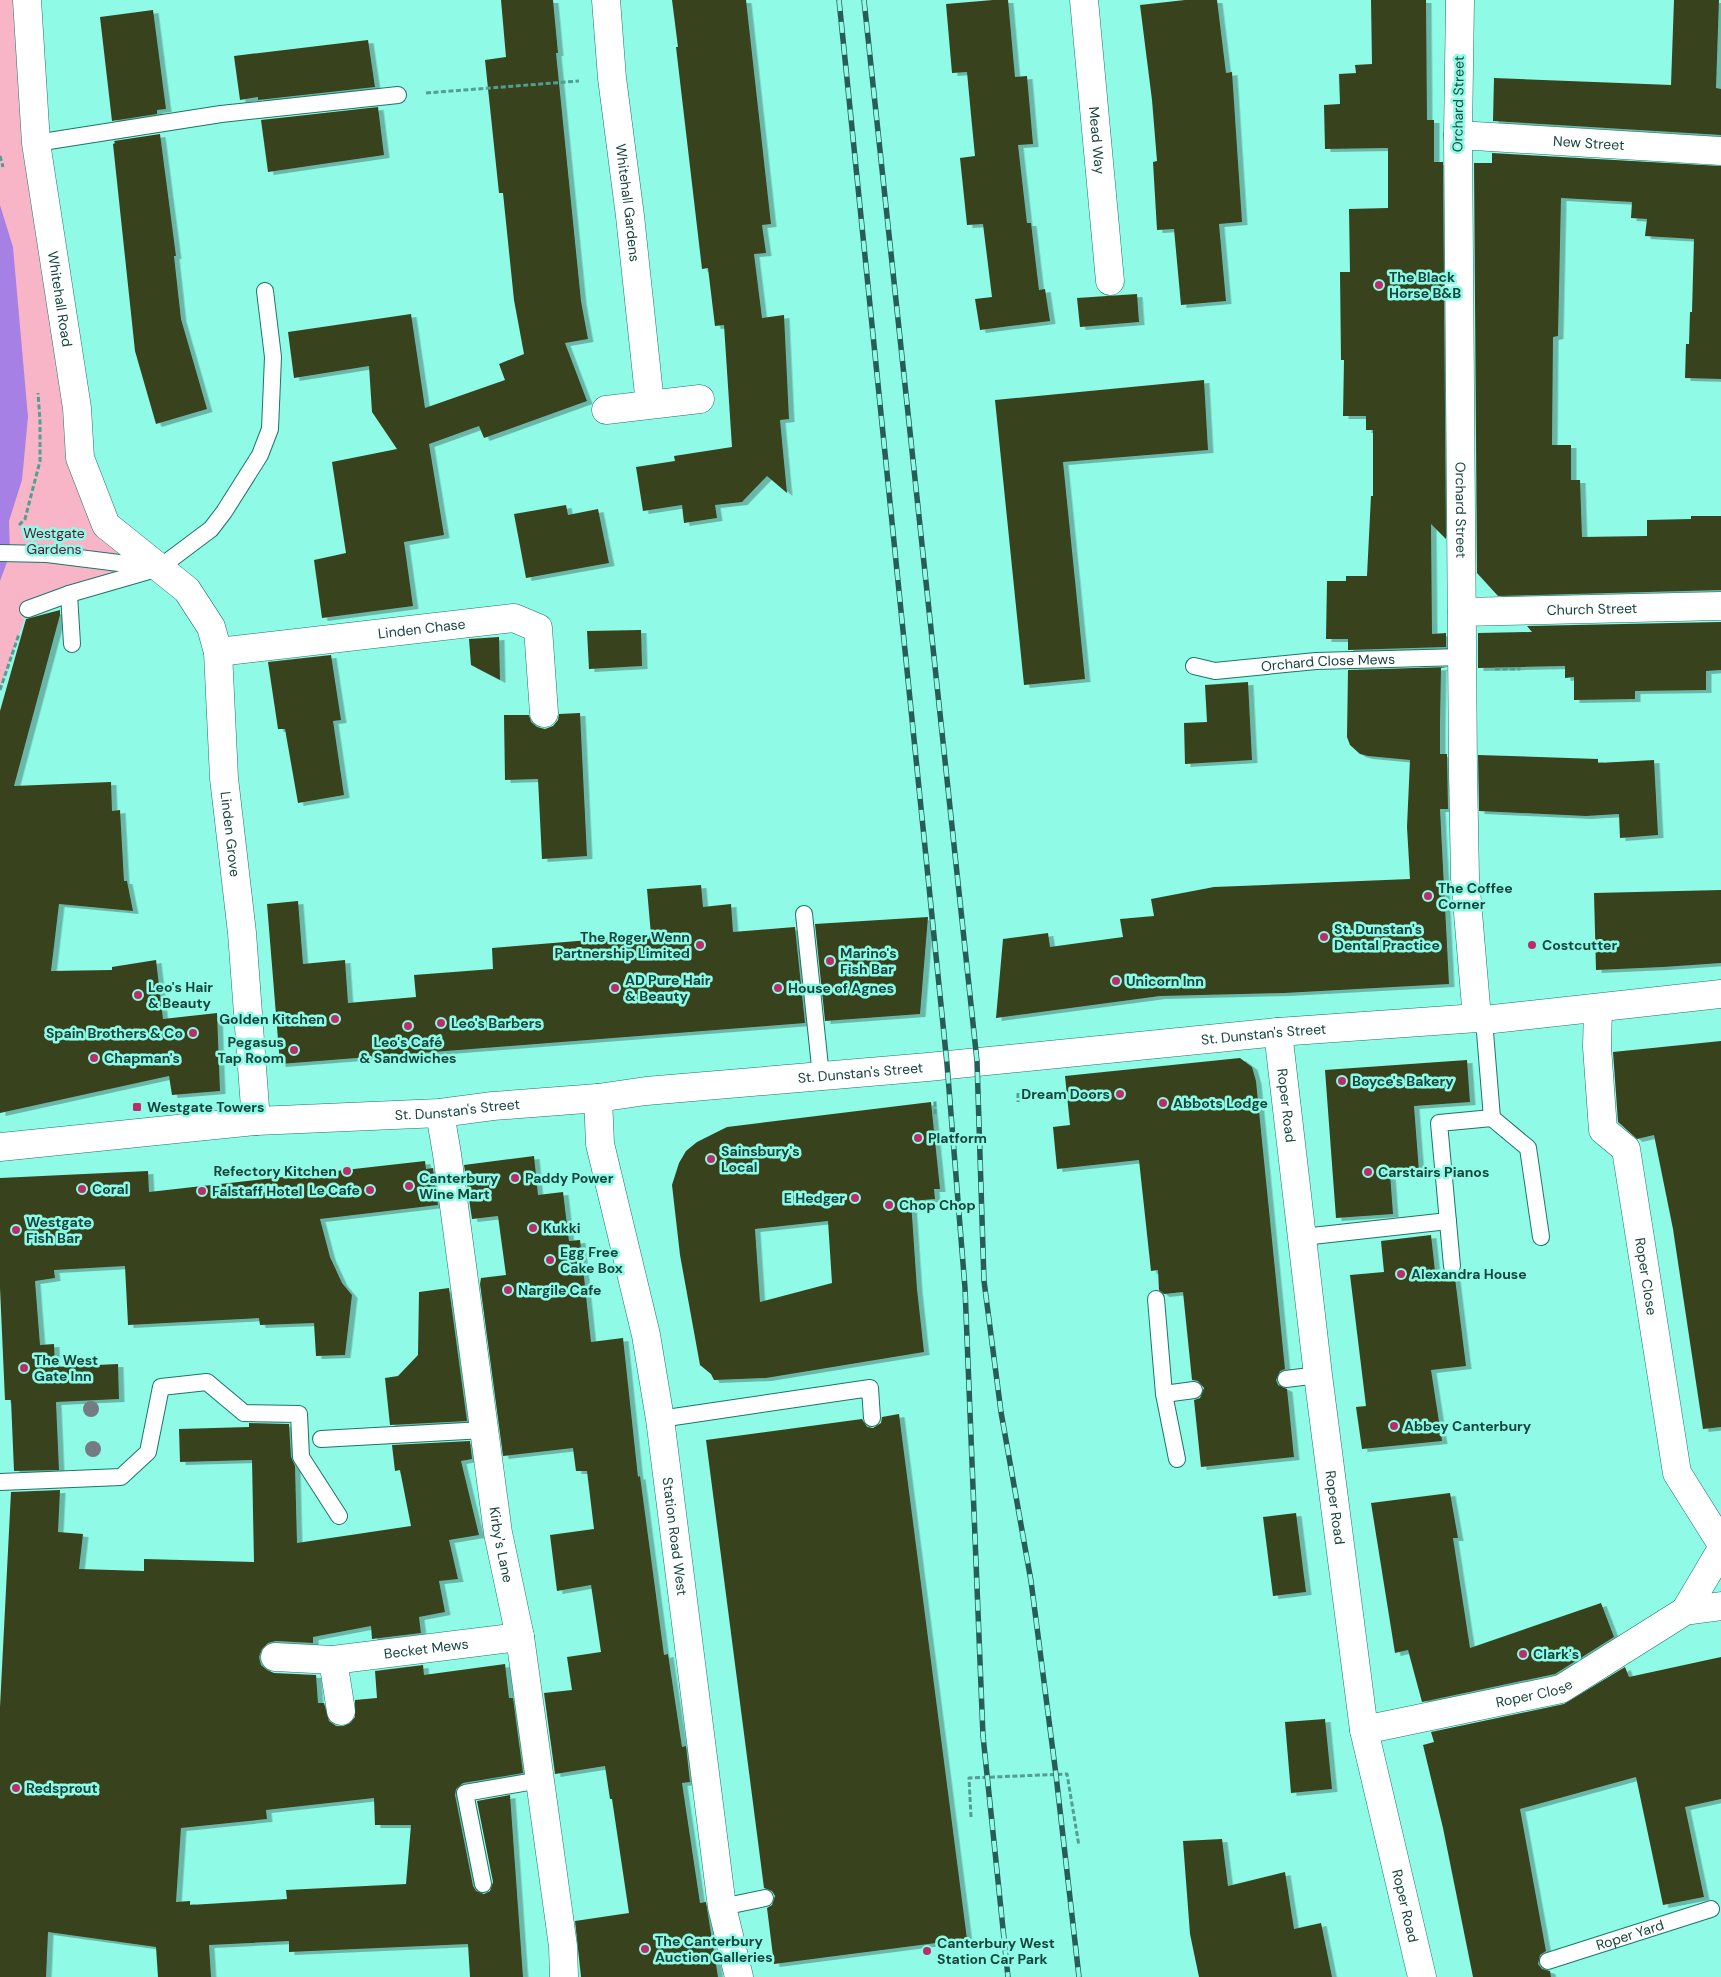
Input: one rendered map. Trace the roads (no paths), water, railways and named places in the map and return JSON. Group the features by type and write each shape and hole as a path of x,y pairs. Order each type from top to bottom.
{"street":[{"name":"Whitehall Road","path":"28,0 36,142 77,408 80,458 106,525 159,568"},
{"name":"Whitehall Gardens","path":"606,0 612,78 630,216 650,404"},
{"name":"Mead Way","path":"1084,0 1110,282"},
{"name":"Orchard Street","path":"1460,0 1458,135 1465,878 1481,1019"},
{"name":"New Street","path":"1458,135 1721,150"},
{"path":"606,410 700,399"},
{"name":"Linden Grove","path":"159,568 187,590 211,627 218,652 224,778 242,933 256,1121"},
{"name":"Church Street","path":"1462,612 1721,606"},
{"name":"Linden Chase","path":"218,652 514,618 538,628 544,713"},
{"name":"St. Dunstan's Street","path":"0,1147 256,1121 440,1113 493,1106 598,1098 646,1091 1278,1032 1481,1019 1721,994"},
{"name":"Roper Close","path":"1598,1008 1597,1047 1603,1130 1626,1149 1677,1473 1721,1543"},
{"name":"Roper Road","path":"1278,1032 1318,1375 1364,1730 1422,1977"},
{"name":"Station Road West","path":"598,1098 600,1144 646,1335 660,1419 722,1907 739,1977"},
{"name":"Kirby's Lane","path":"440,1113 498,1533 520,1637 563,1946 564,1977"},
{"name":"Roper Close","path":"1685,1611 1721,1550"},
{"name":"Roper Close","path":"1364,1730 1561,1689 1685,1611 1721,1606"},
{"name":"Becket Mews","path":"275,1657 333,1660 520,1637"},
{"path":"333,1660 341,1711"}],"lane":[{"path":"36,142 221,114 398,95"},
{"path":"28,609 69,594 159,568 211,529 238,492 260,456 270,429 273,357 265,291"},
{"path":"0,553 47,554 159,568"},
{"path":"69,594 72,644"},
{"name":"Orchard Close Mews","path":"1194,666 1214,671 1316,661 1462,657"},
{"path":"804,914 821,1076"},
{"path":"1481,1019 1492,1118 1528,1148 1541,1237"},
{"path":"1452,1266 1439,1123 1492,1118"},
{"path":"1302,1237 1448,1221"},
{"path":"1156,1299 1164,1394 1177,1459"},
{"path":"1286,1379 1318,1375"},
{"path":"0,1482 121,1477 148,1452 161,1387 207,1382 244,1412 299,1414 301,1457 339,1516"},
{"path":"660,1419 870,1388 872,1418"},
{"path":"1164,1394 1194,1390"},
{"path":"321,1439 484,1430"},
{"path":"483,1884 465,1793 540,1780"},
{"path":"722,1907 765,1898"},
{"name":"Roper Yard","path":"1548,1961 1711,1909"}],"railway":[{"path":"839,0 947,1064 965,1288 983,1736 1008,1977"},
{"path":"864,0 977,1061 984,1281 1001,1412 1031,1581 1079,1977"}],"place":[{"name":"The Black Horse B&B","path":"1379,285"},
{"name":"The Coffee Corner","path":"1428,896"},
{"name":"St. Dunstan's Dental Practice","path":"1324,937"},
{"name":"The Roger Wenn Partnership Limited","path":"700,945"},
{"name":"Costcutter","path":"1532,945"},
{"name":"Marino's Fish Bar","path":"830,961"},
{"name":"Unicorn Inn","path":"1116,981"},
{"name":"AD Pure Hair & Beauty","path":"615,988"},
{"name":"House of Agnes","path":"778,988"},
{"name":"Leo's Hair & Beauty","path":"138,995"},
{"name":"Golden Kitchen","path":"335,1019"},
{"name":"Leo's Barbers","path":"441,1023"},
{"name":"Leo's Café & Sandwiches","path":"408,1026"},
{"name":"Spain Brothers & Co","path":"193,1033"},
{"name":"Pegasus Tap Room","path":"294,1050"},
{"name":"Chapman's","path":"94,1058"},
{"name":"Boyce's Bakery","path":"1342,1081"},
{"name":"Dream Doors","path":"1120,1094"},
{"name":"Abbots Lodge","path":"1163,1103"},
{"name":"Westgate Towers","path":"137,1107"},
{"name":"Platform","path":"918,1138"},
{"name":"Sainsbury's Local","path":"711,1159"},
{"name":"Refectory Kitchen","path":"347,1171"},
{"name":"Carstairs Pianos","path":"1368,1172"},
{"name":"Paddy Power","path":"515,1178"},
{"name":"Canterbury Wine Mart","path":"409,1186"},
{"name":"Coral","path":"82,1189"},
{"name":"Le Cafe","path":"370,1190"},
{"name":"Falstaff Hotel","path":"202,1191"},
{"name":"E Hedger","path":"855,1198"},
{"name":"Chop Chop","path":"889,1205"},
{"name":"Kukki","path":"533,1228"},
{"name":"Westgate Fish Bar","path":"16,1230"},
{"name":"Egg Free Cake Box","path":"550,1260"},
{"name":"Alexandra House","path":"1401,1274"},
{"name":"Nargile Cafe","path":"508,1290"},
{"name":"The West Gate Inn","path":"24,1368"},
{"name":"Abbey Canterbury","path":"1394,1426"},
{"name":"Clark's","path":"1523,1654"},
{"name":"Redsprout","path":"16,1788"},
{"name":"The Canterbury Auction Galleries","path":"645,1949"},
{"name":"Canterbury West Station Car Park","path":"927,1951"}],"park label":[{"name":"Westgate Gardens","path":"54,542"}]}
